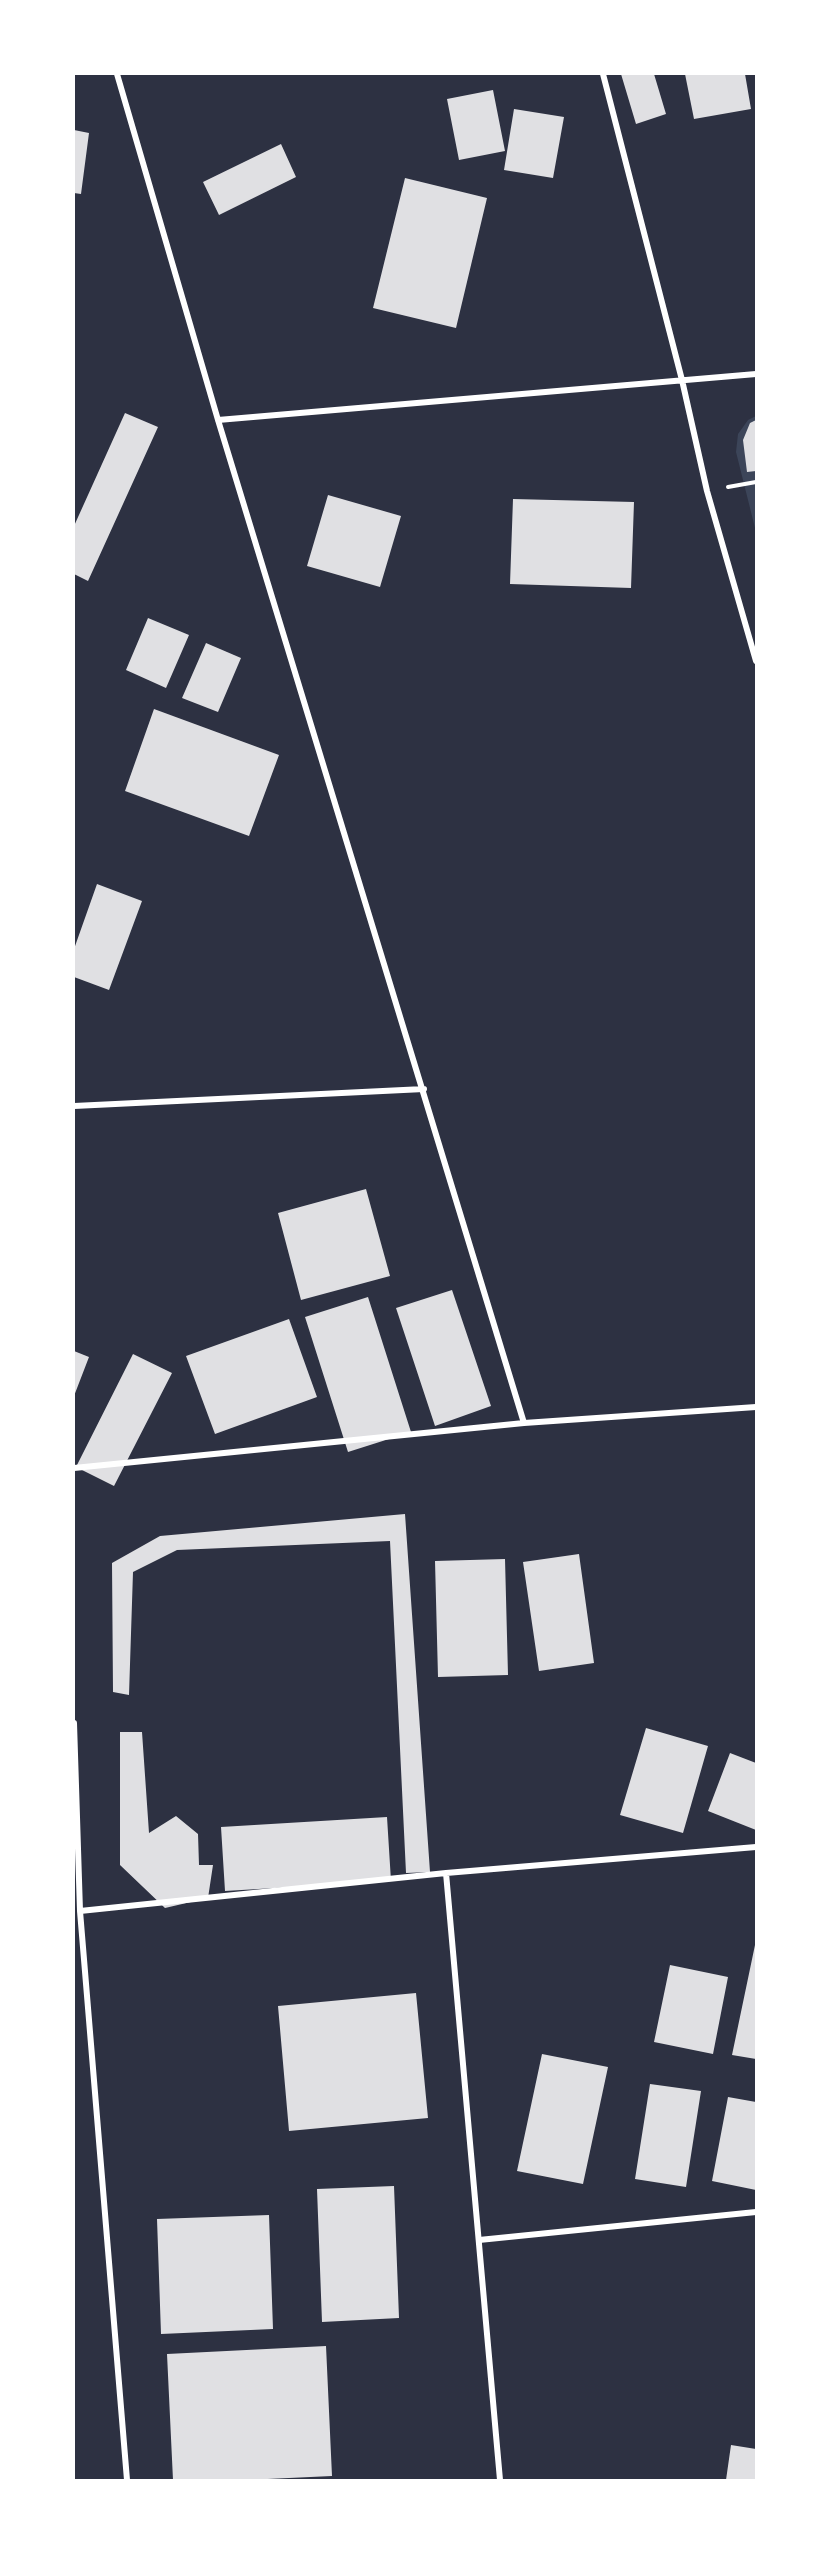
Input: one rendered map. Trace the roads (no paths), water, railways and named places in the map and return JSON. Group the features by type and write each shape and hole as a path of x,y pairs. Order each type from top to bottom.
{"street":[{"path":"117,74 218,420 424,1089 524,1423"},
{"path":"603,74 682,380 707,490 756,661"},
{"path":"218,420 756,374"},
{"path":"74,1106 424,1089"},
{"path":"74,1468 524,1423 756,1407"},
{"path":"74,1723 80,1911 127,2481"},
{"path":"80,1911 446,1873 756,1847"},
{"path":"446,1873 500,2481"},
{"path":"479,2240 756,2212"}]}
